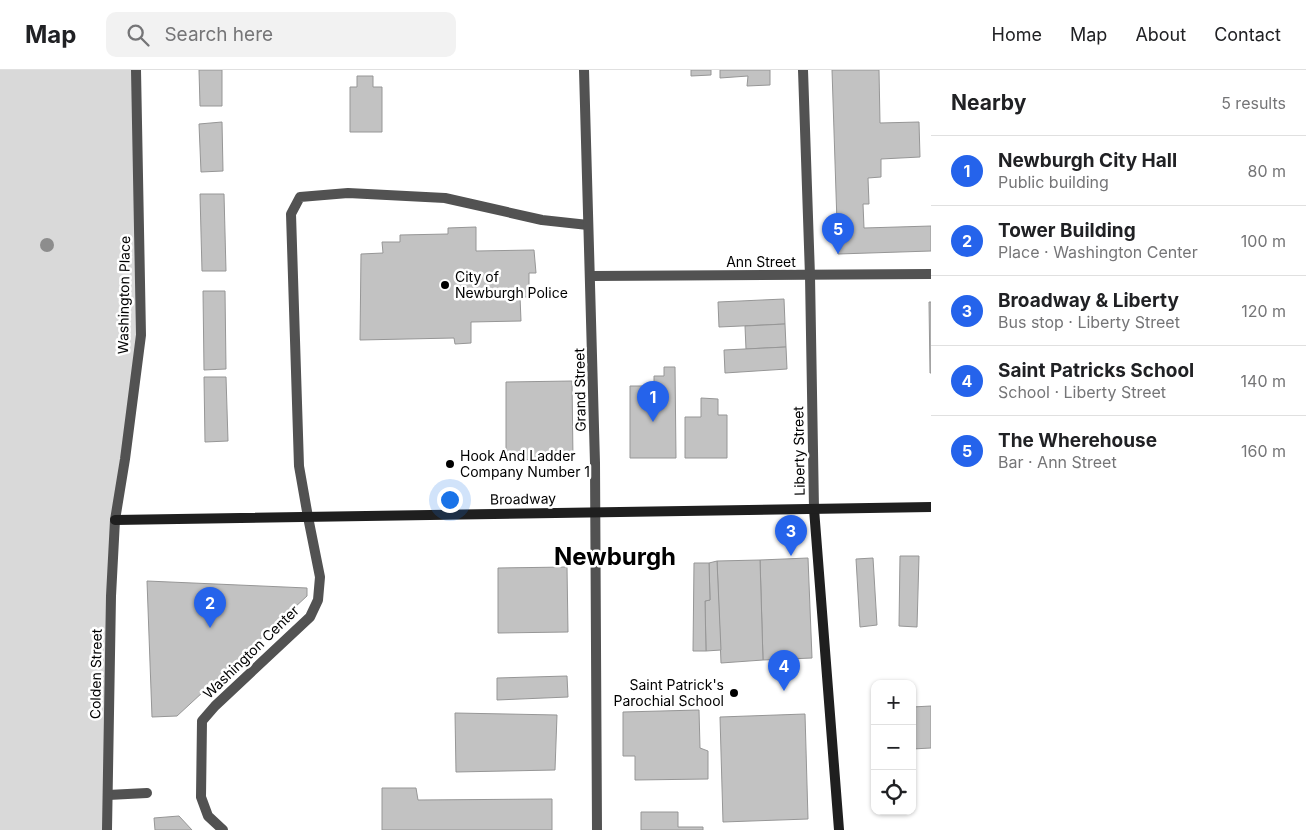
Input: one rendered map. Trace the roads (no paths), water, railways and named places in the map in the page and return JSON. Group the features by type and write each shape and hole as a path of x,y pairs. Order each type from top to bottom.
{"street":[{"name":"Washington Place","path":"115,520 141,335 136,70"},
{"name":"Grand Street","path":"584,70 591,276 597,830"},
{"name":"Liberty Street","path":"803,70 810,276 814,509 839,830"},
{"name":"Washington Center","path":"223,830 208,816 201,797 202,721 215,706 310,616 318,600 320,576 300,466 291,214 300,197 348,193 445,198 542,220 588,225"},
{"name":"Ann Street","path":"591,276 931,274"},
{"name":"Broadway","path":"115,520 931,507"},
{"name":"Сolden Street","path":"107,830 111,596 115,520"},
{"path":"108,795 146,793"}],"place":[{"name":"The Wherehouse","path":"838,254"},
{"name":"City of Newburgh Police","path":"445,285"},
{"name":"Newburgh City Hall","path":"653,422"},
{"name":"Hook And Ladder Company Number 1","path":"450,464"},
{"name":"Broadway & Liberty","path":"791,556"},
{"name":"Tower Building","path":"210,628"},
{"name":"Saint Patricks School","path":"784,691"},
{"name":"Saint Patrick's Parochial School","path":"734,693"}],"district":[{"name":"Newburgh","path":"615,557"}]}
